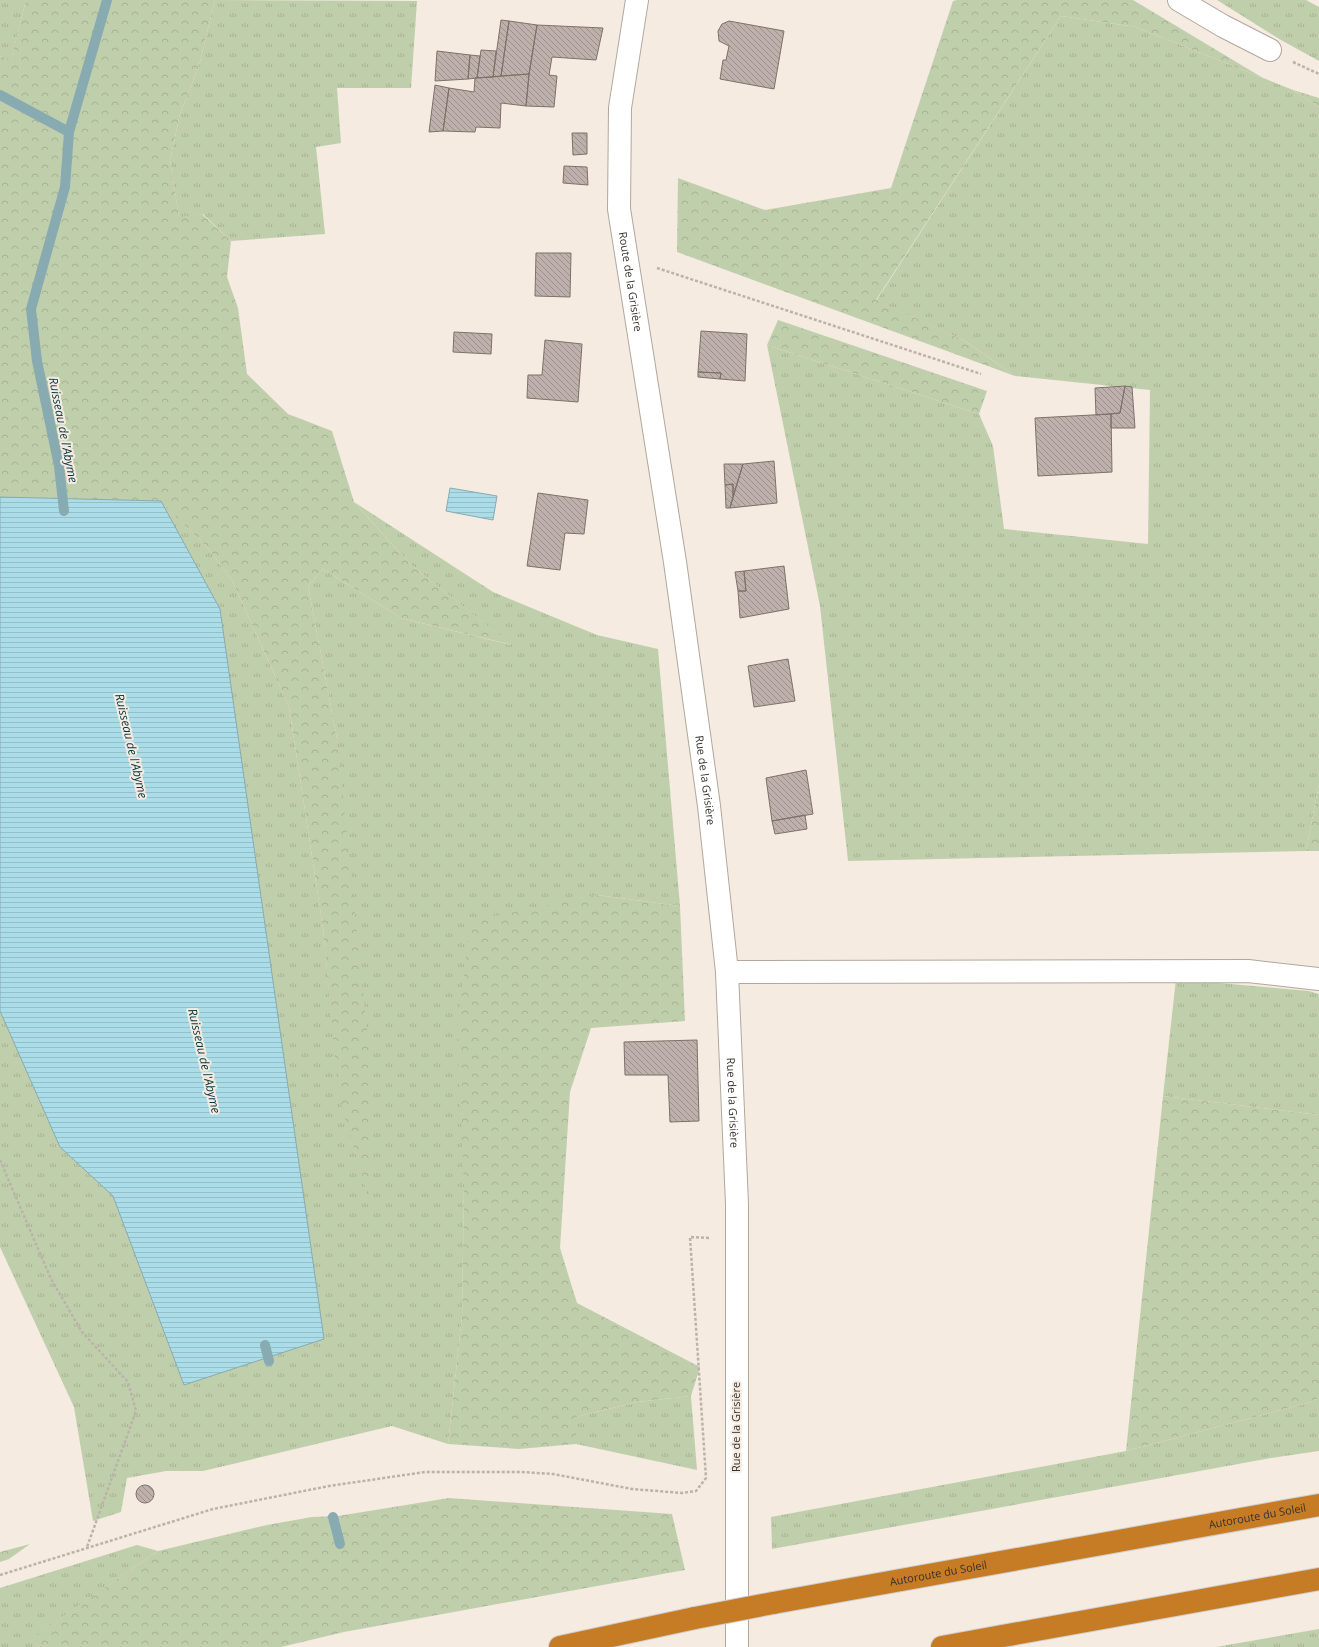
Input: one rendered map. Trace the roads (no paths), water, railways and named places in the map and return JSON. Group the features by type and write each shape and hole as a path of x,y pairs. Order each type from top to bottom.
{"highway":[{"name":"Autoroute du Soleil","path":"560,1647 773,1603 1319,1505"},
{"path":"942,1647 1319,1579"}],"street":[{"name":"Route de la Grisière","path":"637,0 620,108 619,209 675,562"},
{"path":"1179,0 1223,26 1270,50"},
{"name":"Rue de la Grisière","path":"675,562 709,806 727,972 737,1204 737,1647"},
{"path":"727,972 1248,971 1319,979"}],"water":[{"path":"450,488 497,496 493,520 446,511"},
{"path":"0,497 161,501 220,609 324,1339 184,1385 113,1196 60,1147 0,1011"}],"waterway":[{"name":"Ruisseau de l'Abyme","path":"64,511 59,466 37,361 31,309 65,187 69,132 107,0"},
{"path":"0,95 69,132"},
{"name":"Ruisseau de l'Abyme","path":"265,1345 269,1361"},
{"name":"Ruisseau de l'Abyme","path":"333,1517 340,1544"}]}
